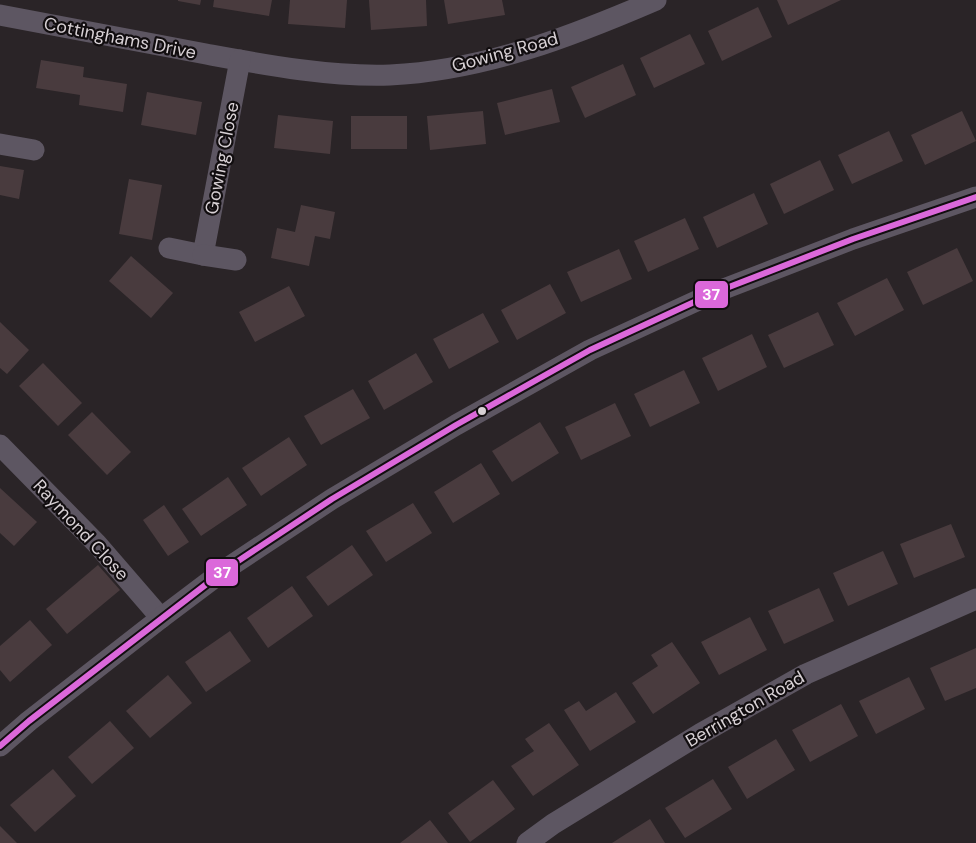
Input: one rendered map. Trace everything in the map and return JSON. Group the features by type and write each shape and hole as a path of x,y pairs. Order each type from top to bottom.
{"street":[{"name":"Gowing Road","path":"240,60 320,73 390,75 461,67 525,51 603,23 656,0"},
{"name":"Cottinghams Drive","path":"0,15 240,60"},
{"name":"Gowing Close","path":"203,255 240,60"},
{"path":"0,144 33,150"},
{"path":"0,746 29,721 226,569 332,499 456,425 590,350 716,292 853,239 976,198"},
{"path":"169,248 236,260"},
{"name":"Raymond Close","path":"0,445 98,544 161,618"},
{"name":"Berrington Road","path":"527,843 553,824 700,734 806,674 976,599"}],"building":[{"path":"178,0 201,0 200,5"},
{"path":"214,0 272,0 269,16 213,7"},
{"path":"290,0 347,0 345,28 288,24"},
{"path":"369,0 426,0 427,26 371,30"},
{"path":"444,0 502,0 505,15 448,24"},
{"path":"777,0 841,0 788,25"},
{"path":"758,7 772,37 722,61 708,31"},
{"path":"690,34 705,64 654,88 640,58"},
{"path":"41,60 84,67 83,77 127,84 123,112 79,105 80,95 36,88"},
{"path":"623,64 636,95 585,118 571,87"},
{"path":"552,89 560,122 505,135 497,103"},
{"path":"147,92 202,102 196,135 141,125"},
{"path":"483,111 486,144 430,150 427,116"},
{"path":"962,111 976,141 925,165 911,135"},
{"path":"278,115 333,121 330,154 274,148"},
{"path":"351,116 407,116 407,149 351,149"},
{"path":"889,131 903,161 852,184 838,155"},
{"path":"820,160 834,190 784,214 770,184"},
{"path":"0,166 24,170 19,199 0,195"},
{"path":"129,179 162,185 152,240 119,234"},
{"path":"754,193 768,224 717,248 703,217"},
{"path":"301,205 335,212 330,239 315,236 309,266 271,258 277,228 295,232"},
{"path":"685,218 699,249 648,272 634,241"},
{"path":"957,248 973,281 923,305 907,272"},
{"path":"619,249 632,279 581,302 567,272"},
{"path":"131,256 173,293 151,318 109,281"},
{"path":"887,278 904,310 855,336 837,303"},
{"path":"550,284 566,313 517,340 501,310"},
{"path":"289,286 305,316 255,342 239,312"},
{"path":"818,312 834,345 784,368 768,335"},
{"path":"483,313 499,342 449,369 433,339"},
{"path":"0,322 29,350 7,374 0,368"},
{"path":"752,334 767,367 718,391 702,358"},
{"path":"416,353 433,382 384,410 368,381"},
{"path":"43,363 82,403 58,426 19,386"},
{"path":"684,370 700,403 650,427 634,394"},
{"path":"353,389 370,418 321,445 304,416"},
{"path":"615,403 631,436 581,460 565,427"},
{"path":"92,412 131,452 107,475 68,435"},
{"path":"540,422 559,453 512,482 492,451"},
{"path":"289,437 307,465 261,496 242,468"},
{"path":"481,463 500,494 453,523 434,492"},
{"path":"228,477 247,505 201,536 182,509"},
{"path":"0,488 37,522 14,546 0,533"},
{"path":"413,503 432,533 386,562 366,531"},
{"path":"164,505 189,542 168,556 143,520"},
{"path":"951,524 965,557 914,578 900,544"},
{"path":"352,545 373,575 328,606 306,577"},
{"path":"883,551 898,584 848,606 833,573"},
{"path":"98,565 120,590 67,634 46,609"},
{"path":"292,586 313,616 268,648 247,618"},
{"path":"819,588 834,621 784,644 768,611"},
{"path":"750,617 767,650 719,675 701,642"},
{"path":"30,620 52,645 10,682 0,670 0,646"},
{"path":"230,631 251,661 206,692 185,662"},
{"path":"672,642 700,683 653,714 632,683 658,666 651,655"},
{"path":"976,648 976,688 945,701 930,668"},
{"path":"168,675 192,703 150,738 126,711"},
{"path":"909,677 925,709 876,734 859,701"},
{"path":"616,692 636,722 590,751 564,710 579,701 586,711"},
{"path":"841,704 858,736 810,762 792,730"},
{"path":"110,721 134,748 92,784 68,757"},
{"path":"549,723 579,765 533,796 511,766 534,751 525,739"},
{"path":"776,739 795,770 747,799 728,767"},
{"path":"53,769 76,796 35,832 10,805"},
{"path":"713,779 732,809 685,838 665,808"},
{"path":"493,780 515,809 470,842 448,813"},
{"path":"650,819 665,843 612,843 626,834"},
{"path":"430,820 448,843 400,843 408,837"},
{"path":"0,826 17,843 0,843"}],"transit line":[{"name":"37","path":"0,746 29,721 226,569 332,499 456,425 590,350 716,292 853,239 976,197"}]}
